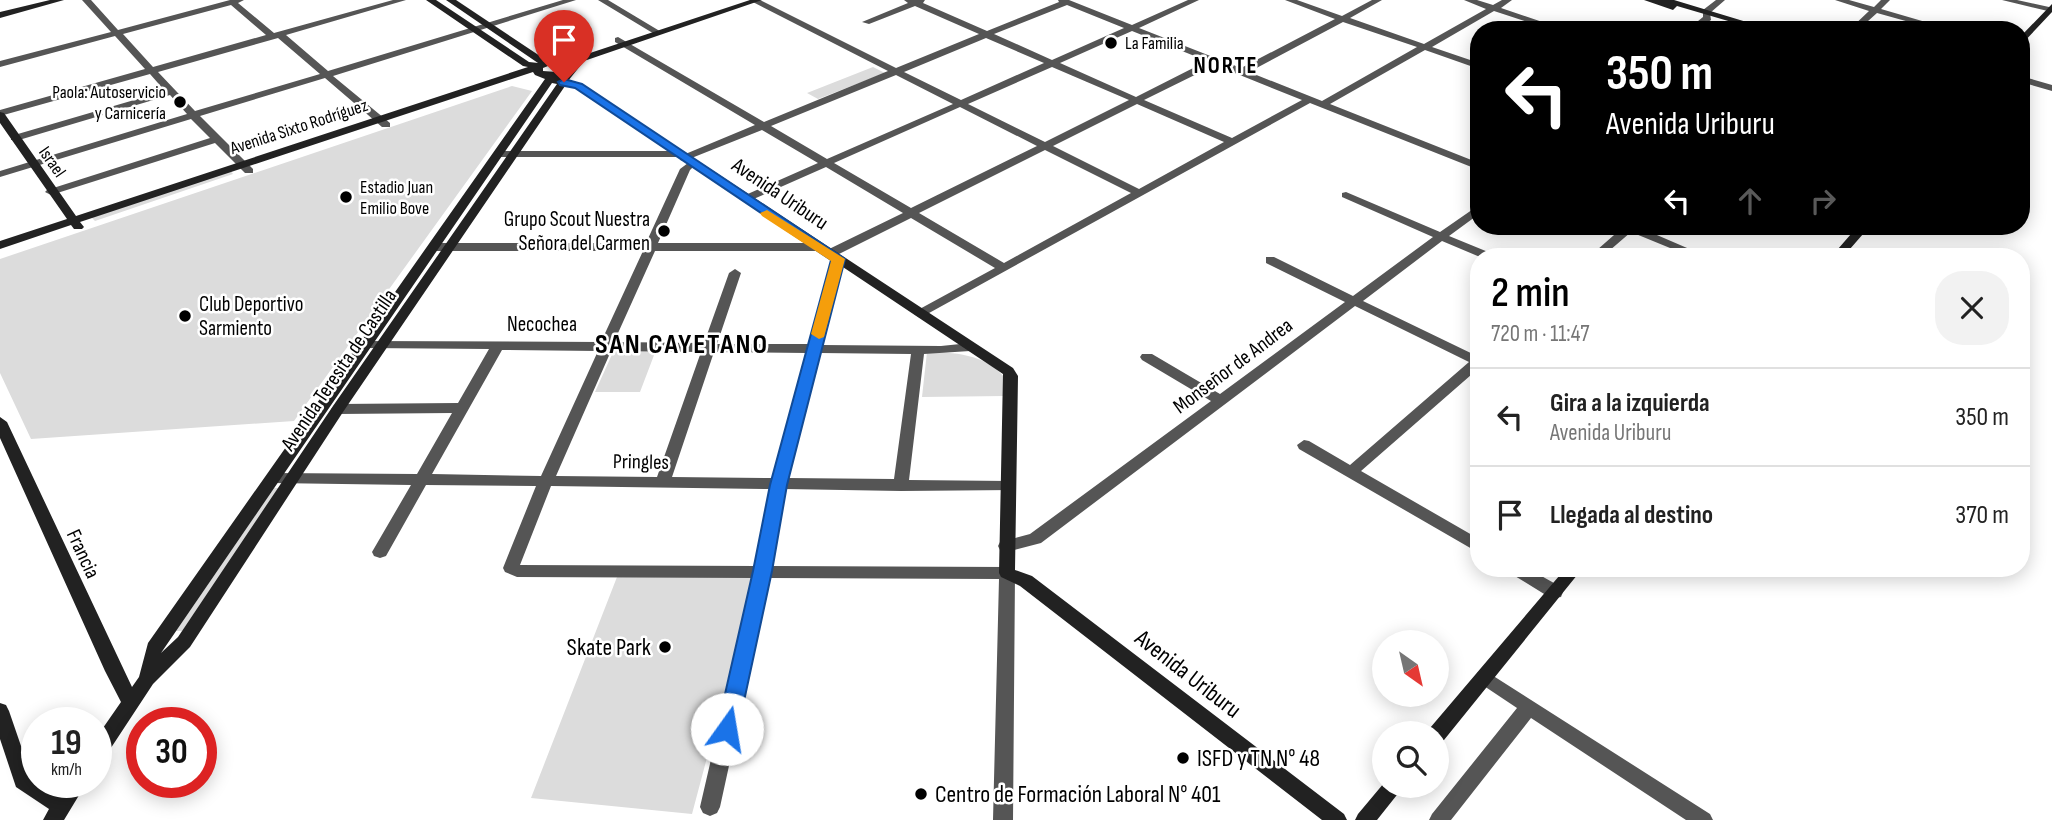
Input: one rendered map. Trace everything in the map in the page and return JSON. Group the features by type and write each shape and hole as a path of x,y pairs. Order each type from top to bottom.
{"main road":[{"path":"0,15 60,0"},
{"name":"Avenida Uriburu","path":"430,0 526,64 578,86 1008,371 1011,376 1009,486"},
{"name":"Avenida Uriburu","path":"450,0 487,25 546,72"},
{"path":"546,72 562,74 581,59 621,42 737,0"},
{"path":"655,30 755,0"},
{"path":"1648,0 1732,21"},
{"path":"1665,0 1724,21"},
{"path":"2030,31 2050,8"},
{"path":"546,72 556,60 621,42"},
{"path":"556,60 567,60 573,66"},
{"name":"Avenida Teresita de Castilla","path":"112,730 147,679 184,642 338,409 451,247 507,154 546,72 573,66"},
{"name":"Avenida Sixto Rodríguez","path":"75,225 382,122 546,72"},
{"name":"Israel","path":"0,114 75,225"},
{"name":"Avenida Teresita de Castilla","path":"147,679 154,648 435,247 507,154"},
{"path":"0,245 75,225"},
{"path":"0,254 75,225"},
{"name":"Francia","path":"0,422 114,671 131,702"},
{"path":"1007,573 1009,486"},
{"name":"Avenida Uriburu","path":"1007,573 1026,580 1337,820"},
{"path":"1448,721 1567,577"},
{"path":"0,711 23,781 57,814 68,798"},
{"path":"1365,820 1384,798"}],"street":[{"path":"86,0 193,116 246,168"},
{"path":"0,114 402,0"},
{"path":"0,174 572,0"},
{"path":"602,0 655,30"},
{"path":"755,0 1139,193"},
{"path":"745,199 1195,0"},
{"path":"1289,0 1470,63"},
{"path":"1241,72 1377,0"},
{"path":"1468,0 1534,21"},
{"path":"1471,21 1508,0"},
{"path":"1701,21 1721,0"},
{"path":"1839,0 1916,21"},
{"path":"1863,21 1886,0"},
{"path":"2006,0 2050,8"},
{"path":"0,64 236,1 382,122"},
{"path":"866,22 916,1 1232,142"},
{"path":"507,154 684,158 1064,1 1470,163"},
{"path":"1323,104 1470,21"},
{"path":"621,42 1004,268"},
{"path":"435,247 652,247 828,254 1215,61"},
{"path":"2030,82 2052,88"},
{"path":"15,138 171,92"},
{"path":"920,314 1310,99"},
{"path":"51,192 216,139"},
{"path":"684,158 685,169 546,481 511,568 1007,573 1003,820"},
{"path":"1346,195 1470,249"},
{"name":"Monseñor de Andrea","path":"1006,545 1035,539 1470,215"},
{"path":"1605,248 1618,235"},
{"path":"1649,235 1681,248"},
{"path":"710,807 763,571 778,485 816,347 828,254"},
{"path":"1270,260 1470,358"},
{"path":"662,483 735,273"},
{"name":"Necochea","path":"366,344 918,349 970,347"},
{"path":"380,552 498,345"},
{"path":"901,486 918,349"},
{"path":"1147,357 1222,401"},
{"path":"1351,472 1470,370"},
{"path":"338,409 461,408"},
{"path":"1304,444 1470,542"},
{"name":"Pringles","path":"273,478 1009,486"},
{"path":"1530,577 1555,592"},
{"path":"1484,677 1703,820"},
{"path":"1439,820 1529,707"}],"shaded area":[{"path":"873,67 885,73 818,99 807,93"},
{"name":"Club Deportivo Sarmiento","path":"512,86 532,91 294,421 31,439 0,373 0,259"},
{"path":"230,170 233,174 95,221 91,217"},
{"path":"614,350 656,350 640,392 595,392"},
{"path":"927,352 958,354 988,363 1004,377 1004,396 922,397"},
{"path":"274,488 280,488 182,631 176,631"},
{"path":"617,577 755,577 692,814 531,798"}],"slow traffic":[{"path":"767,213 838,259 819,334"}],"place":[{"name":"La Familia","path":"1111,43"},
{"name":"Paola: Autoservicio y Carnicería","path":"180,102"},
{"name":"Estadio Juan Emilio Bove","path":"346,197"},
{"name":"Grupo Scout Nuestra Señora del Carmen","path":"664,231"},
{"name":"Club Deportivo Sarmiento","path":"185,316"},
{"name":"Skate Park","path":"665,647"},
{"name":"ISFD y TN N° 48","path":"1183,758"},
{"name":"Centro de Formación Laboral N° 401","path":"921,794"}],"district":[{"name":"NORTE","path":"1226,66"},
{"name":"SAN CAYETANO","path":"682,344"}],"route":[{"path":"564,82 578,86 753,205 838,259 778,485 763,571 727,729"}]}
